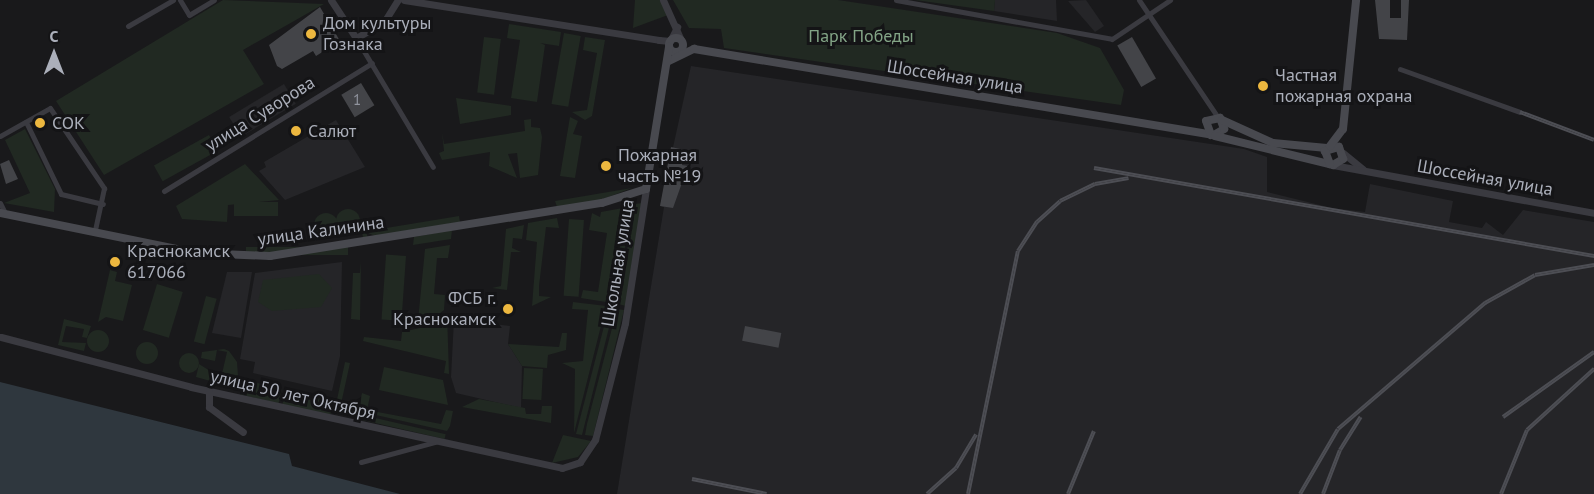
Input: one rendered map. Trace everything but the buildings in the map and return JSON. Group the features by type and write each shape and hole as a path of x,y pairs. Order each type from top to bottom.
{"main road":[{"path":"1343,129 1328,147 1324,157 1331,165 1341,161 1343,153 1343,129 1356,0"},
{"path":"679,52 670,44 681,40"},
{"path":"681,40 694,49"},
{"path":"679,52 681,40"},
{"name":"Школьная улица","path":"646,189 670,44"},
{"path":"668,62 679,52 694,49"},
{"name":"Шоссейная улица","path":"694,49 1192,131 1331,165"},
{"path":"1192,131 1206,122 1220,118 1273,143 1328,147 1343,153"},
{"path":"1206,122 1212,135 1224,129 1220,118"},
{"name":"улица Калинина","path":"2,213 95,230 196,253 270,256 582,207 646,189"}],"street":[{"path":"128,26 173,0"},
{"path":"180,0 189,15 214,0"},
{"path":"331,0 372,63 433,167"},
{"path":"356,38 384,22 398,0"},
{"path":"404,0 659,40 670,44 677,27"},
{"path":"663,0 681,40"},
{"path":"896,0 1112,39 1170,0"},
{"path":"1139,0 1204,103 1220,118"},
{"name":"улица Суворова","path":"164,190 372,63"},
{"path":"1400,69 1520,112"},
{"path":"1204,103 1206,122"},
{"path":"0,135 50,108 104,188 103,204 95,230"},
{"path":"26,122 61,194 103,204"},
{"name":"Шоссейная улица","path":"1343,153 1371,172"},
{"name":"Шоссейная улица","path":"1331,165 1594,213"},
{"name":"Школьная улица","path":"580,462 595,440 625,323 646,189"},
{"path":"0,203 2,213"},
{"name":"улица 50 лет Октября","path":"0,337 209,391 549,467 580,462"},
{"path":"209,391 209,407 243,432"},
{"path":"361,462 435,442"}],"shaded area":[{"path":"995,0 1056,0 1057,21 994,11"},
{"path":"1086,0 1104,26 1095,32 1068,1"},
{"path":"691,66 1244,149 1267,157 1267,192 1332,208 1365,212 1370,184 1453,201 1449,222 1482,228 1486,222 1503,235 1523,210 1594,222 1594,494 617,494 664,207 660,206"},
{"path":"284,84 296,104 241,137 229,117"},
{"path":"336,120 365,167 285,200 259,171 266,167 264,162"},
{"path":"342,262 340,356 332,391 253,373 255,362 240,359 255,273"},
{"path":"227,272 252,272 241,338 212,333"},
{"path":"454,319 510,326 508,344 522,366 521,408 456,393 451,377"},
{"path":"0,382 289,454 292,466 400,494 0,494"}],"green space":[{"path":"223,0 324,4 243,50 264,84 104,175 56,101"},
{"path":"635,0 661,0 668,15 633,28"},
{"name":"Парк Победы","path":"673,0 838,0 1057,33 1100,48 1124,90 1121,105 724,48 721,29 689,28"},
{"path":"915,0 995,0 994,11"},
{"path":"509,24 561,32 559,46 540,43 545,45 537,102 511,98 520,40 507,38"},
{"path":"564,33 581,36 568,107 551,104"},
{"path":"484,37 501,39 494,95 477,93"},
{"path":"585,37 605,40 592,116 585,120 572,112 587,110 597,53 583,50"},
{"path":"456,98 511,106 511,115 460,124"},
{"path":"570,117 578,121 573,134 582,136 575,178 560,176"},
{"path":"531,119 531,127 540,128 542,137 538,175 520,178 517,153 508,154 517,178 489,166 490,152 442,160 439,153 444,151 442,132 444,144 525,131 524,120"},
{"path":"25,129 55,189 54,212 4,203 30,193 5,140"},
{"path":"209,135 218,151 163,181 154,166"},
{"path":"245,164 279,200 228,205 227,222 182,219 176,206"},
{"path":"632,188 595,202 557,207 555,201"},
{"path":"234,202 278,202 278,216 234,216"},
{"path":"642,203 626,306 618,304 635,204"},
{"path":"632,204 616,304 610,303 627,206"},
{"path":"623,208 606,302 581,298 583,290 598,292 607,233 589,230 592,213 600,217 601,212"},
{"path":"348,209 357,212 360,221 357,230 348,233 339,230 336,221 339,212"},
{"path":"326,213 335,216 338,225 335,234 326,237 317,234 314,225 317,216"},
{"path":"459,216 460,222 375,236 366,232 368,238 363,238 362,232"},
{"path":"557,218 559,228 546,227 539,286 539,296 551,297 532,306 537,242 526,240 528,223"},
{"path":"569,219 584,220 579,297 564,296"},
{"path":"524,225 522,239 513,238 512,248 521,252 511,252 507,290 492,288 501,286 506,229"},
{"path":"452,230 451,239 413,245 414,237"},
{"path":"450,245 448,258 437,258 434,294 445,295 444,310 430,321 406,329 407,320 418,321 425,249"},
{"path":"246,247 348,247 348,255 246,255"},
{"path":"386,255 406,256 401,321 382,319"},
{"path":"361,261 360,320 351,319 353,273 360,273"},
{"path":"110,270 117,272 115,281 132,285 123,321 106,317 98,322"},
{"path":"319,274 332,288 321,307 272,311 258,302 263,280"},
{"path":"157,284 183,292 169,338 143,330"},
{"path":"206,296 217,299 204,344 194,341"},
{"path":"573,302 606,306 574,433 575,369 562,363 583,361 588,310 572,309"},
{"path":"609,307 614,308 582,435 576,434"},
{"path":"617,309 624,310 593,436 585,435 587,424"},
{"path":"447,313 449,374 444,373 446,361 363,341 364,337 401,341 402,332 429,326"},
{"path":"64,319 91,326 87,338 82,337 84,329 66,326 62,342 86,343 84,351 58,345"},
{"path":"98,330 106,333 109,341 106,349 98,352 90,349 87,341 90,333"},
{"path":"562,333 567,333 566,350 548,355 547,368 522,366 508,344 559,347"},
{"path":"147,342 155,345 158,353 155,361 147,364 139,361 136,353 139,345"},
{"path":"224,349 229,351 237,362 239,389 196,377 199,364 221,378 227,352 217,350 215,361 201,358 202,352"},
{"path":"189,353 196,356 199,363 196,370 189,373 182,370 179,363 182,356"},
{"path":"345,362 350,363 341,404 357,401 354,413 335,409"},
{"path":"384,367 443,380 448,405 379,390"},
{"path":"524,368 543,369 541,400 522,399"},
{"path":"244,380 282,389 279,403 241,395"},
{"path":"286,390 334,402 330,417 282,406"},
{"path":"362,393 370,396 367,410 441,424 446,410 453,411 450,426 447,431 358,411"},
{"path":"479,399 525,408 526,414 541,414 542,406 552,406 551,423 462,407"},
{"path":"358,414 446,434 445,439 357,419"},
{"path":"563,435 591,441 578,457 552,463"}],"railway":[{"path":"1520,112 1594,140"},
{"path":"1094,168 1594,256"},
{"path":"968,494 1018,251 1037,222 1060,201 1095,184 1128,178"},
{"path":"1300,494 1338,429 1485,303 1535,275 1594,265"},
{"path":"1503,417 1594,352"},
{"path":"1501,494 1527,430 1594,369"},
{"path":"1323,494 1340,450 1361,417"},
{"path":"1068,494 1094,431"},
{"path":"927,494 956,468 976,435"},
{"path":"692,479 767,494"}],"place":[{"name":"Дом культуры Гознака","path":"311,34"},
{"name":"Частная пожарная охрана","path":"1263,86"},
{"name":"СОК","path":"40,123"},
{"name":"Салют","path":"296,131"},
{"name":"Пожарная часть №19","path":"606,166"},
{"name":"Краснокамск 617066","path":"115,262"},
{"name":"ФСБ г. Краснокамск","path":"508,309"}]}
